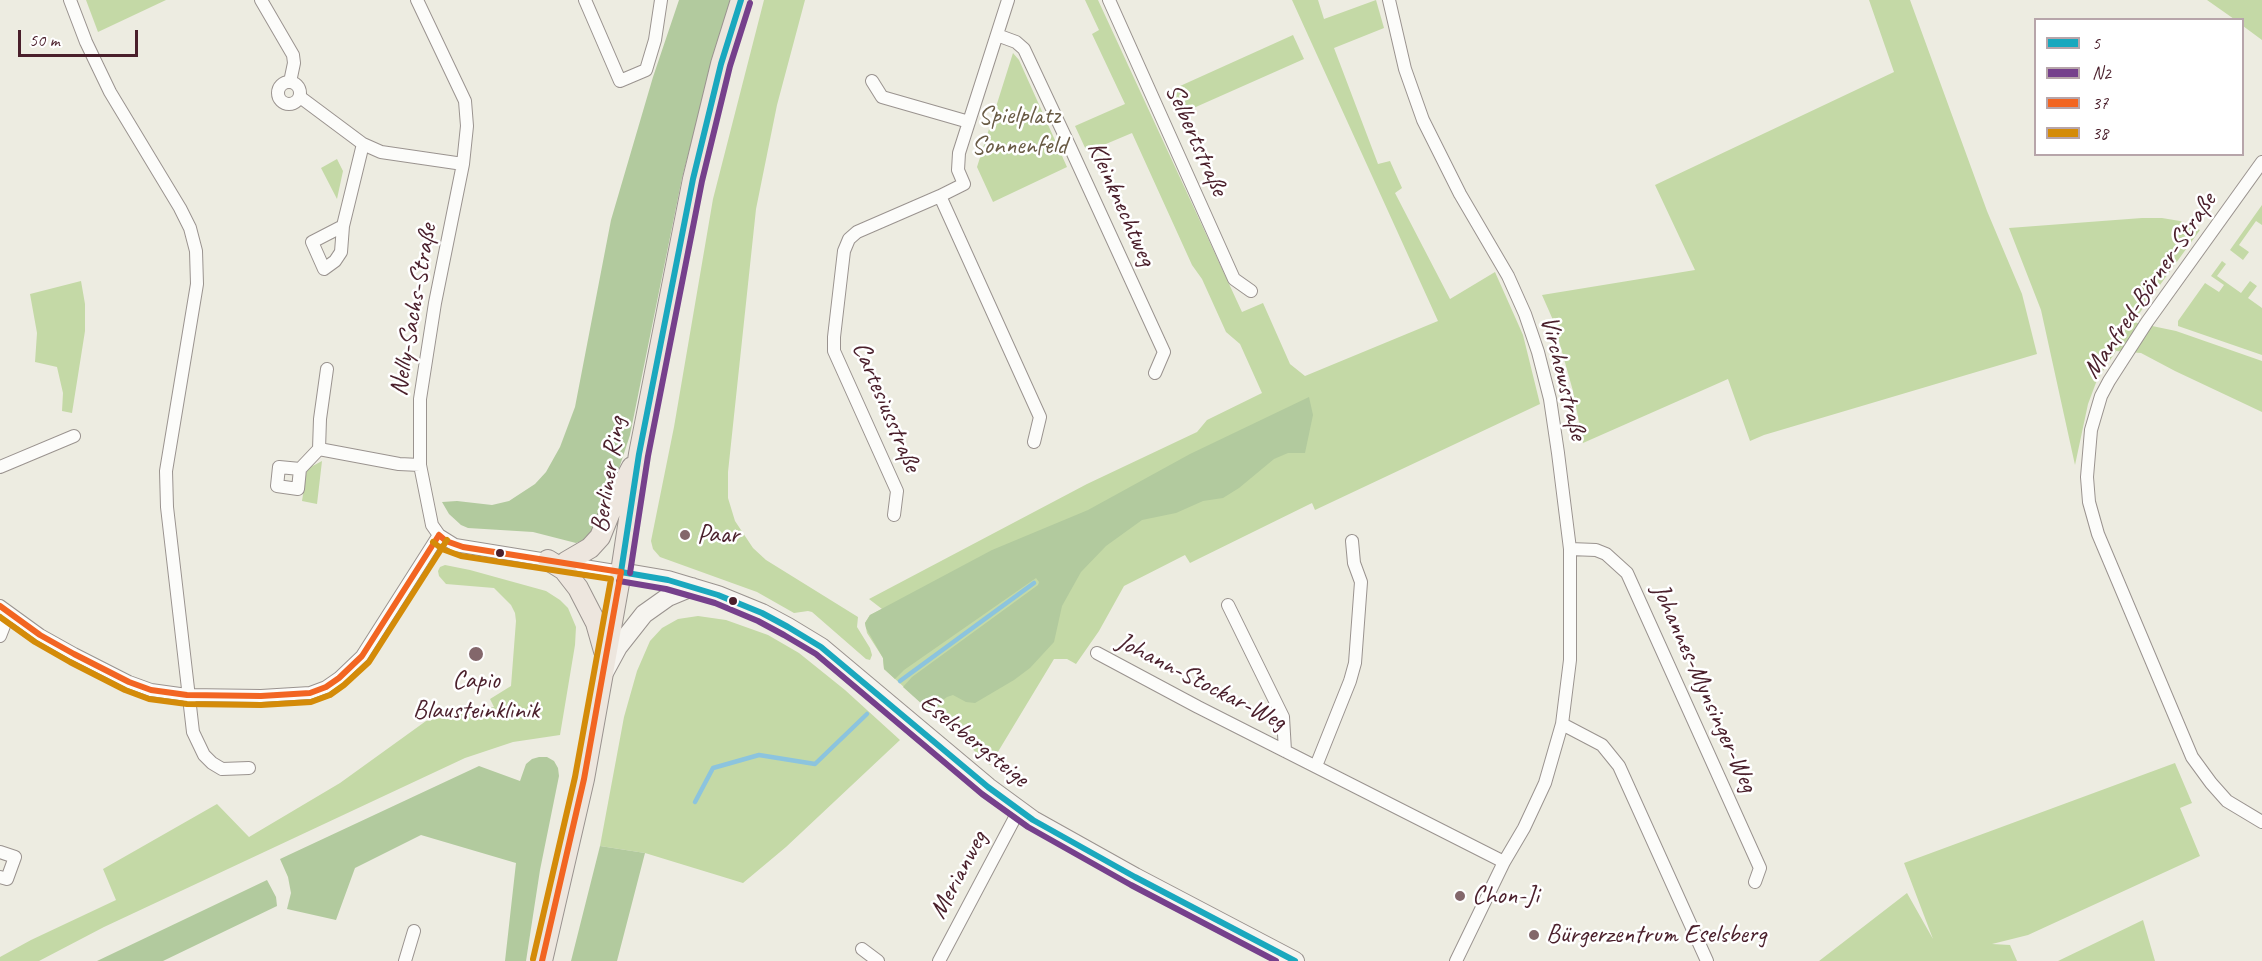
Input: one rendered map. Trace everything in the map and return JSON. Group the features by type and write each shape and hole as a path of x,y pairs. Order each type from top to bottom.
{"main road":[{"name":"Berliner Ring","path":"542,961 584,779 621,572 639,454 693,179 721,64 741,0"},
{"path":"606,656 596,622 578,588 557,561 590,548 600,537 617,495 639,454"}],"street":[{"path":"70,0 86,42 106,84 180,208 190,228 196,251 197,284 166,471 166,491 187,695 193,732 204,755 222,769 249,768"},
{"path":"261,0 293,55 294,63 290,82"},
{"name":"Nelly-Sachs-Straße","path":"417,0 465,101 467,126 463,164 435,303 420,399 420,465 428,512 439,536"},
{"path":"585,0 620,81 646,70 655,40 661,0"},
{"name":"Cartesiusstraße","path":"894,515 897,491 834,351 844,251 849,239 857,232 964,184 958,170 959,153 1008,0"},
{"name":"Selbertstraße","path":"1109,0 1234,279 1251,291"},
{"name":"Virchowstraße","path":"1389,0 1405,69 1423,120 1460,194 1508,276 1525,314 1538,352 1550,399 1570,549 1570,660 1562,724 1545,783 1456,961"},
{"name":"Kleinknechtweg","path":"997,35 1016,42 1024,49 1070,147 1164,352 1155,373"},
{"path":"872,81 882,96 969,122"},
{"path":"290,82 299,87 300,97 296,102 289,104 281,99 279,89 283,84 290,82"},
{"path":"300,97 363,144 381,152 463,164"},
{"path":"343,226 363,144"},
{"name":"Manfred-Börner-Straße","path":"2262,162 2147,322 2105,388 2089,444 2086,477 2091,513 2098,534 2192,757 2227,801 2262,822"},
{"path":"940,196 1040,417 1034,442"},
{"path":"300,469 319,449 320,419 327,369"},
{"path":"0,467 74,436"},
{"path":"319,449 399,464 420,465"},
{"path":"0,636 4,609 74,654 129,682 158,691 187,695 310,693 326,687 339,678 362,656 439,536 455,545 621,572"},
{"path":"1316,766 1355,663 1361,582 1354,563 1352,541"},
{"name":"Johannes-Mynsinger-Weg","path":"1570,549 1596,550 1606,554 1627,573 1760,868 1755,882"},
{"name":"Eselsbergsteige","path":"621,572 692,587 762,613 821,647 922,733 1033,820 1135,877 1295,961"},
{"path":"603,676 618,647 644,614 668,597 692,587"},
{"name":"Johann-Stockar-Weg","path":"1228,605 1283,717 1285,751"},
{"name":"Johann-Stockar-Weg","path":"1097,653 1504,862"},
{"path":"1562,724 1602,745 1619,766 1707,961"},
{"name":"Merianweg","path":"939,961 1019,810"},
{"path":"0,852 15,856 7,879 0,877"},
{"path":"405,961 414,931"},
{"path":"862,949 878,961"}],"green space":[{"path":"86,0 166,0 98,32"},
{"path":"679,0 730,0 682,178 630,435 605,511 597,529 587,539 576,543 533,532 468,528 449,514 442,502 457,501 492,505 509,501 535,484 546,472 560,447 575,407 611,220 653,77"},
{"path":"764,0 805,0 777,105 756,209 728,472 728,498 735,521 753,548 766,560 858,617 857,627 870,648 872,655 870,660 812,612 794,613 757,592 660,557 653,549 651,541 674,427 713,199"},
{"path":"1085,0 1098,0 1242,312 1263,303 1290,364 1305,376 1438,321 1292,0 1318,0 1324,19 1376,0 1384,28 1334,48 1378,164 1390,161 1402,188 1395,193 1450,299 1495,272 1523,335 1540,404 1315,510 1312,503 1190,563 1185,555 1124,586 1099,631 1076,664 1067,659 1054,659 990,765 884,669 883,658 867,633 865,623 870,615 882,609 869,599 1087,484 1197,432 1207,420 1262,393 1240,344 1226,332 1202,279 1192,265 1132,133 1087,152 1075,126 1125,104 1092,34 1099,30"},
{"path":"1869,0 1910,0 1987,211 2022,294 2037,354 1750,441 1728,379 1583,443 1573,391 1553,320 1542,295 1695,270 1655,185 1894,72"},
{"path":"2207,0 2262,0 2262,40 2244,27 2244,18 2233,18"},
{"path":"1293,35 1304,59 1180,114 1169,91"},
{"name":"Spielplatz Sonnenfeld","path":"1013,53 1019,60 1067,167 993,202 977,167"},
{"path":"337,159 343,171 337,199 321,168"},
{"path":"2262,205 2262,225 2256,221 2239,245 2249,252 2243,260 2230,250"},
{"path":"2142,218 2180,221 2200,230 2133,322 2176,331 2262,361 2262,412 2141,353 2116,351 2097,380 2088,404 2075,465 2041,310 2009,228"},
{"path":"2222,261 2226,264 2217,276 2241,293 2250,281 2257,286 2248,298 2262,308 2262,355 2178,326 2178,321 2205,283 2219,292 2224,285 2211,276"},
{"path":"81,281 85,304 85,331 72,413 62,411 63,393 57,367 35,362 37,333 30,294"},
{"path":"1309,397 1313,415 1305,453 1288,453 1274,459 1223,498 1203,501 1176,513 1142,520 1106,546 1081,572 1062,606 1054,642 1030,668 1014,680 975,703 966,702 953,695 947,697 939,703 938,708 943,723 903,687 912,677 1038,585 1036,578 904,670 895,679 884,669 883,658 866,628 865,623 870,615 992,550 1088,510 1190,454"},
{"path":"322,461 317,504 302,501 307,469"},
{"path":"445,565 546,591 568,608 576,627 575,645 560,735 513,742 465,758 104,927 39,961 0,961 0,957 31,940 116,900 103,869 217,804 249,837 340,783 426,721 494,707 490,699 511,686 515,613 511,605 494,588 446,584 438,571"},
{"path":"698,616 726,620 768,635 799,653 845,690 900,740 786,847 743,883 645,853 600,846 624,717 637,671 650,641 662,628 678,619"},
{"path":"539,757 547,757 554,761 559,776 540,870 526,961 505,961 516,863 421,835 355,868 336,920 287,909 291,893 288,877 280,859 479,766 520,781 526,764"},
{"path":"2175,763 2192,803 2180,808 2200,856 2028,935 1992,944 2010,945 2017,961 1819,961 1907,893 1933,939 1904,863"},
{"path":"600,846 645,853 617,961 571,961"},
{"path":"267,880 276,897 277,906 163,961 97,961"},
{"path":"2143,920 2155,961 2058,961"}],"waterway":[{"path":"900,681 1034,583"},
{"path":"695,802 713,768 759,755 815,764 867,714"}],"transit line":[{"name":"5","path":"621,572 639,454 693,179 721,64 741,0"},
{"name":"N2","path":"630,573 648,456 702,181 730,66 750,3"},
{"name":"37","path":"439,535 446,541 463,547 621,572 584,779 542,961"},
{"name":"37","path":"0,606 40,635 74,654 129,682 151,690 187,695 261,696 310,693 326,687 339,678 362,656 439,535"},
{"name":"38","path":"0,617 35,642 70,662 125,690 149,699 187,704 261,705 311,702 330,695 369,662 447,540"},
{"name":"38","path":"433,542 442,549 461,556 611,579 575,777 533,959"},
{"name":"5","path":"621,572 668,580 718,595 762,613 788,627 821,647 988,787 1033,820 1135,877 1295,961"},
{"name":"N2","path":"619,581 666,589 715,603 784,635 816,654 982,794 1028,827 1131,885 1276,961"}],"place":[{"name":"Paar","path":"685,535"},
{"name":"Capio Blausteinklinik","path":"476,654"},
{"name":"Chon-Ji","path":"1460,896"},
{"name":"Bürgerzentrum Eselsberg","path":"1534,935"}]}
